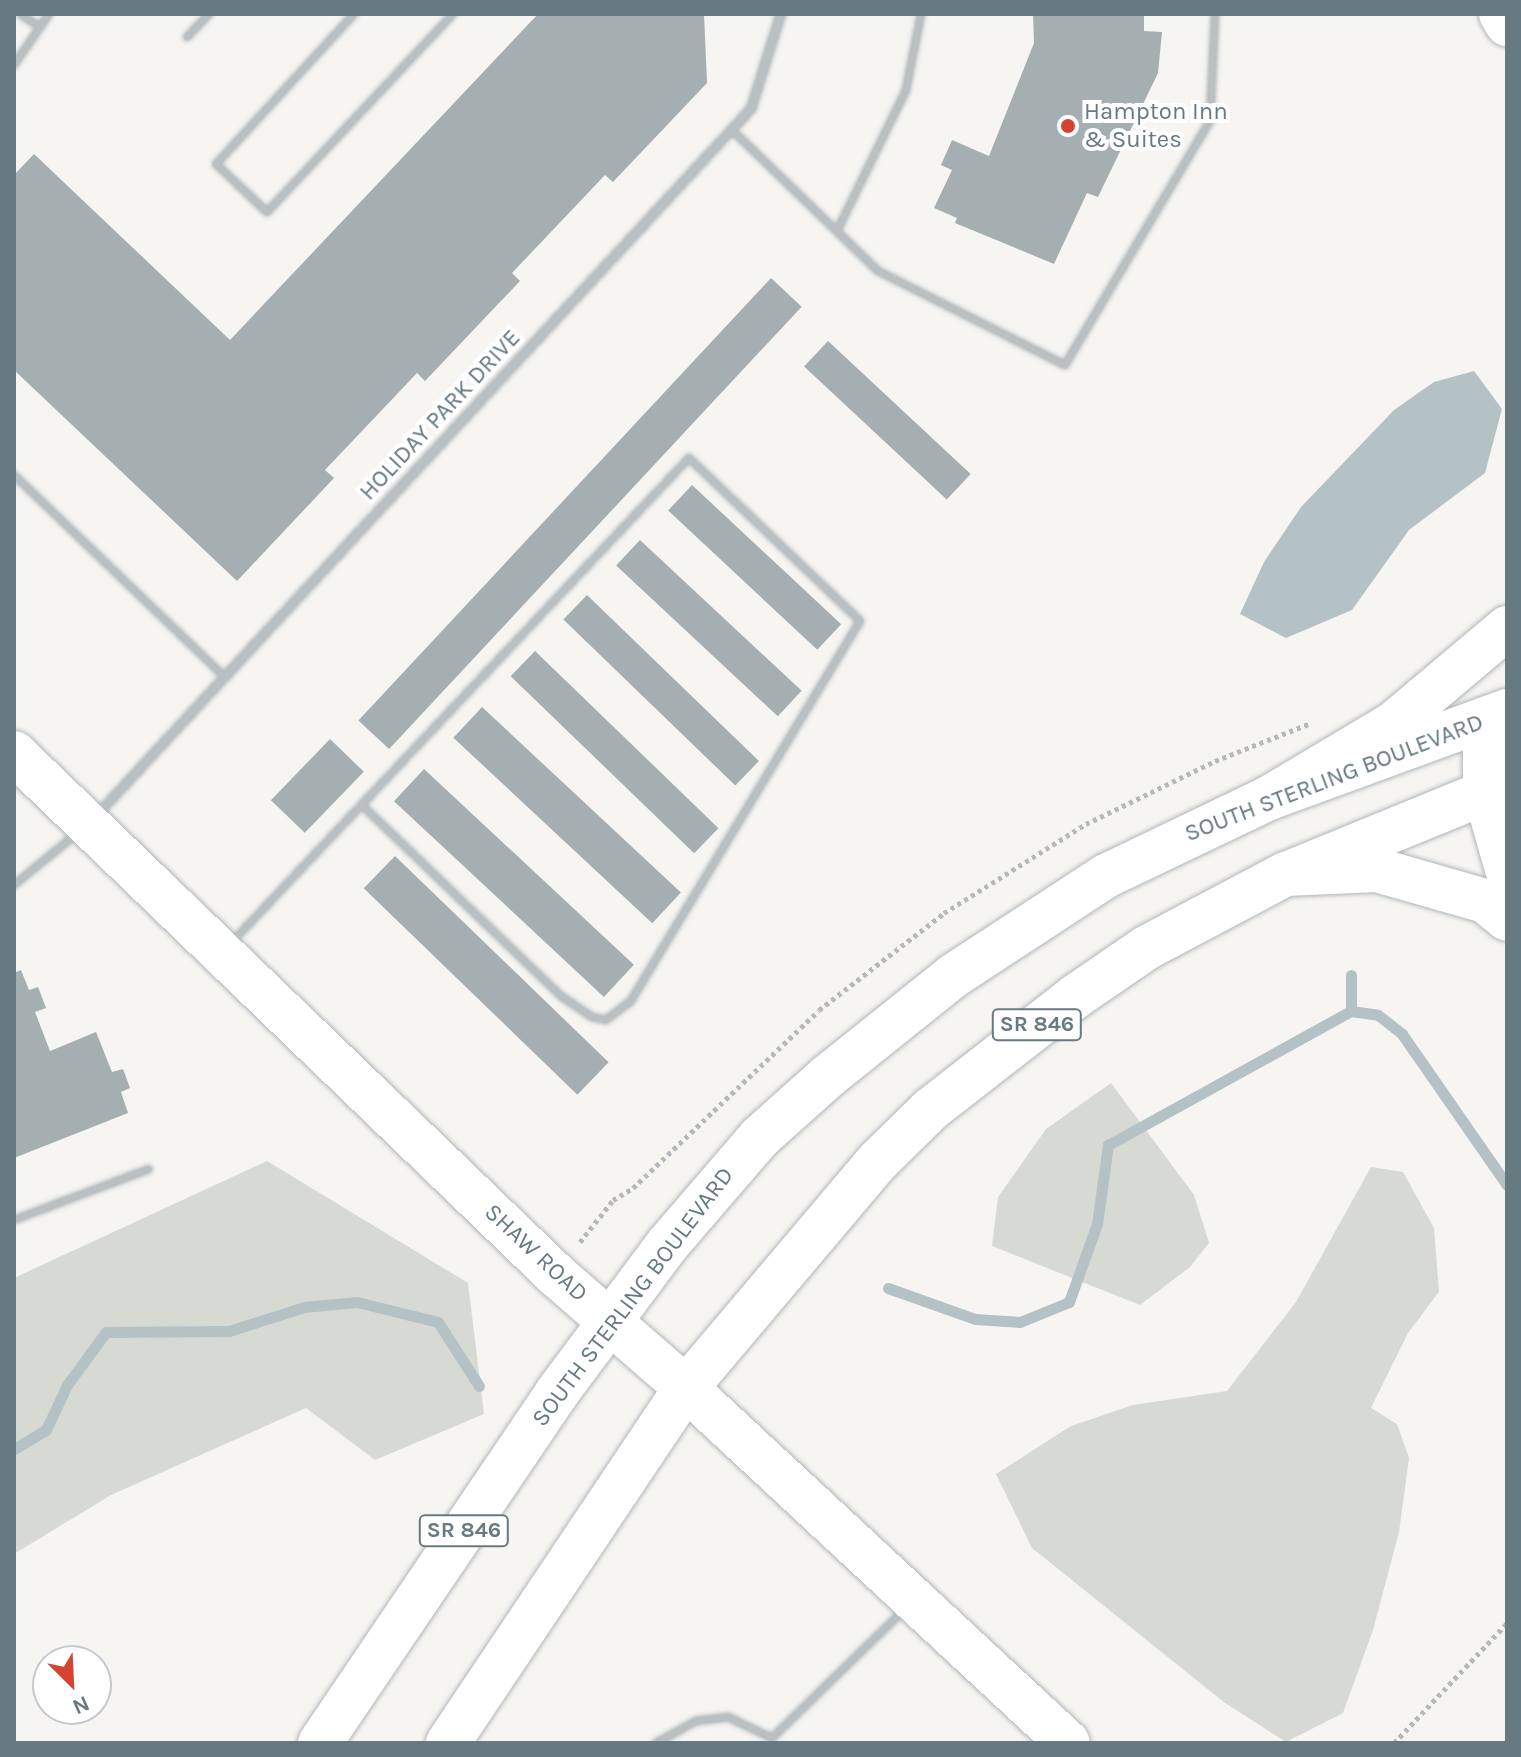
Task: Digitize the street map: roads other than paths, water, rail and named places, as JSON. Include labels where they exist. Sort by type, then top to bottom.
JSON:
[{"type":"main road","points":[[1501,14],[1507,24]]},
{"type":"main road","points":[[1269,798],[1393,724],[1507,628]]},
{"type":"main road","points":[[1496,715],[1496,788],[1507,869]]},
{"type":"main road","name":"SOUTH STERLING BOULEVARD","points":[[320,1743],[610,1320],[707,1193],[760,1137],[953,976],[1106,876],[1269,798],[1496,715]]},
{"type":"main road","name":"SHAW ROAD","points":[[14,753],[91,822],[219,955],[1068,1743]]},
{"type":"main road","name":"SR 846","points":[[448,1743],[686,1388],[858,1183],[931,1109],[1076,996],[1146,948],[1286,874],[1496,788]]},
{"type":"main road","points":[[1286,874],[1377,870],[1485,901],[1507,919]]},
{"type":"street","name":"HOLIDAY PARK DRIVE","points":[[91,822],[751,109],[781,14]]},
{"type":"lane","points":[[20,14],[40,27]]},
{"type":"lane","points":[[14,65],[49,14]]},
{"type":"lane","points":[[187,37],[209,14]]},
{"type":"lane","points":[[354,14],[216,164],[267,212],[453,14]]},
{"type":"lane","points":[[837,231],[906,90],[921,14]]},
{"type":"lane","points":[[732,130],[878,271],[1065,365],[1210,121],[1215,14]]},
{"type":"lane","points":[[219,955],[689,458],[860,621],[631,1001],[606,1020],[592,1017],[561,996],[362,805]]},
{"type":"lane","points":[[14,475],[225,677]]},
{"type":"lane","points":[[14,885],[91,822]]},
{"type":"lane","points":[[14,1220],[149,1169]]},
{"type":"lane","points":[[656,1743],[696,1721],[728,1717],[774,1741],[914,1601]]},
{"type":"waterway","points":[[1351,975],[1351,1011]]},
{"type":"waterway","points":[[888,1288],[975,1319],[1020,1322],[1069,1302],[1097,1224],[1108,1145],[1351,1011],[1378,1015],[1402,1034],[1507,1185]]},
{"type":"waterway","points":[[14,1449],[46,1430],[67,1385],[106,1332],[229,1331],[304,1307],[357,1302],[438,1322],[479,1386]]},
{"type":"place","name":"Hampton Inn & Suites","points":[[1068,126]]}]
